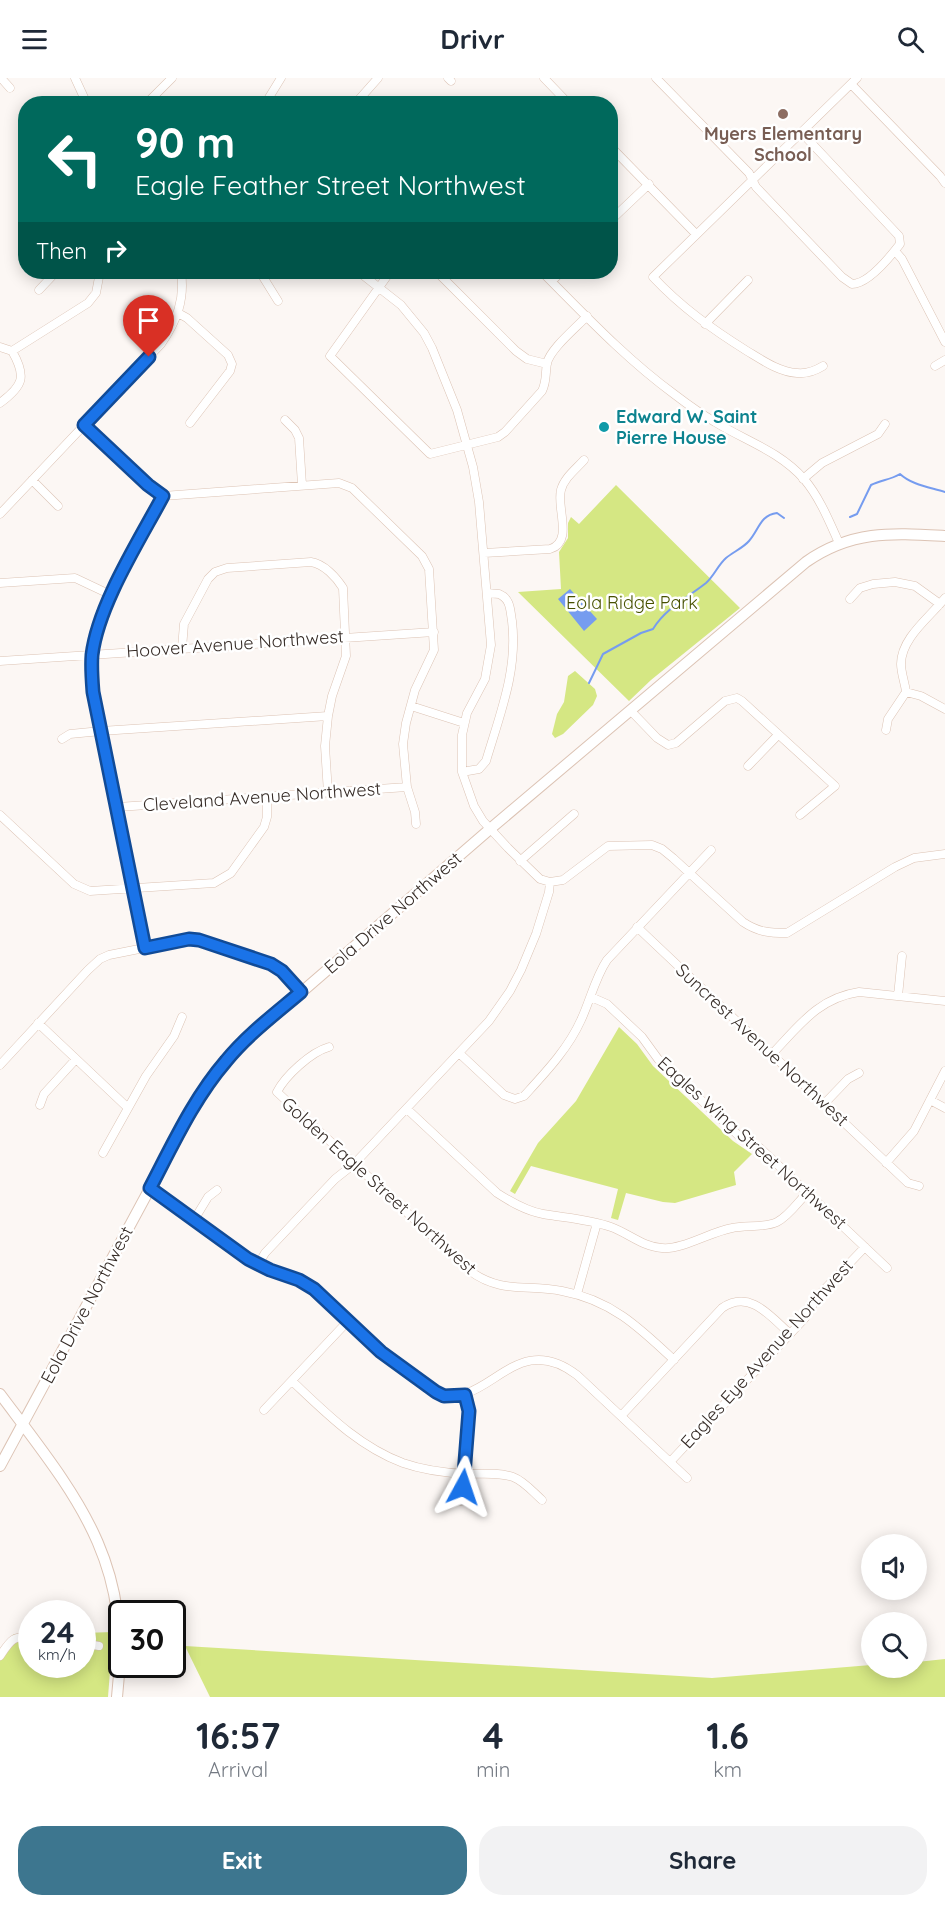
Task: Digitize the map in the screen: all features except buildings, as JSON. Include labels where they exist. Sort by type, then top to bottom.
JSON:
[{"type":"main road","name":"Eola Drive Northwest","points":[[0,1466],[191,1112],[213,1077],[246,1039],[806,562],[839,543],[856,537],[882,533],[945,536]]},
{"type":"main road","points":[[0,1394],[75,1496],[103,1554],[112,1580],[120,1629],[117,1697]]},
{"type":"street","points":[[1,78],[10,88]]},
{"type":"street","points":[[75,78],[83,96]]},
{"type":"street","points":[[154,96],[172,78]]},
{"type":"street","points":[[270,96],[281,78]]},
{"type":"street","points":[[364,96],[378,78]]},
{"type":"street","points":[[544,78],[561,96]]},
{"type":"street","points":[[656,78],[749,173],[756,187],[848,282],[856,284],[865,280],[895,251],[900,244],[899,236],[801,132]]},
{"type":"street","points":[[823,366],[807,373],[788,372],[774,366],[705,324],[679,304],[653,277],[854,81],[945,183]]},
{"type":"street","points":[[618,154],[696,234]]},
{"type":"street","points":[[618,213],[649,184]]},
{"type":"street","points":[[895,251],[902,259],[945,342]]},
{"type":"street","points":[[39,290],[49,279]]},
{"type":"street","points":[[12,351],[88,303],[96,293],[99,279]]},
{"type":"street","points":[[0,514],[161,344],[172,329],[178,313],[182,297],[181,279]]},
{"type":"street","points":[[264,279],[278,301]]},
{"type":"street","points":[[368,279],[410,314],[432,348],[457,410],[478,494],[491,645],[485,679],[464,723],[461,747],[462,772],[469,796],[480,816],[535,876],[550,882],[563,880],[604,848],[616,844],[656,846],[667,852],[743,922],[754,929],[768,933],[787,933],[895,867],[914,858],[945,854]]},
{"type":"street","points":[[385,279],[330,356],[430,454],[498,437],[505,432],[542,391],[546,383],[547,364],[551,354],[587,316]]},
{"type":"street","points":[[444,279],[516,351],[527,359],[547,364]]},
{"type":"street","points":[[705,324],[748,280]]},
{"type":"street","points":[[552,281],[635,363],[673,394],[715,422],[767,448],[783,459],[803,479],[819,500],[839,543]]},
{"type":"street","points":[[178,313],[187,318],[228,356],[232,364],[230,371],[190,423]]},
{"type":"street","points":[[0,348],[12,351],[21,366],[21,377],[15,391],[0,403]]},
{"type":"street","points":[[935,366],[945,360]]},
{"type":"street","points":[[285,420],[296,430],[303,485]]},
{"type":"street","points":[[803,479],[822,462],[878,434],[885,424]]},
{"type":"street","points":[[84,425],[148,485],[163,496],[339,483],[352,488],[427,561],[434,650],[415,690],[403,744],[406,788],[415,812],[416,824]]},
{"type":"street","points":[[484,553],[550,549],[558,546],[563,537],[560,494],[562,487],[584,460]]},
{"type":"street","points":[[32,480],[58,506]]},
{"type":"street","points":[[145,948],[93,692],[92,654],[97,632],[111,595],[163,496]]},
{"type":"street","points":[[182,648],[184,624],[208,579],[215,572],[226,568],[311,562],[322,566],[338,581],[343,588],[346,656],[332,696],[328,716],[325,746],[328,793]]},
{"type":"street","points":[[0,583],[75,578],[111,595]]},
{"type":"street","points":[[850,599],[860,588],[895,582],[915,586],[942,601],[909,640],[902,654],[901,667],[906,692],[888,719],[886,730]]},
{"type":"street","points":[[462,772],[479,769],[486,761],[513,664],[514,642],[509,602],[499,594],[487,593]]},
{"type":"street","name":"Hoover Avenue Northwest","points":[[0,661],[434,632]]},
{"type":"street","points":[[906,692],[921,696],[945,709]]},
{"type":"street","points":[[631,711],[657,738],[668,745],[676,743],[725,701],[737,698],[835,786],[800,815]]},
{"type":"street","points":[[411,706],[464,723]]},
{"type":"street","points":[[62,739],[70,734],[101,731],[328,716]]},
{"type":"street","points":[[748,766],[778,735]]},
{"type":"street","name":"Cleveland Avenue Northwest","points":[[118,807],[406,788]]},
{"type":"street","points":[[0,815],[82,889],[90,891],[214,883],[231,873],[264,827],[267,818],[267,797]]},
{"type":"street","points":[[520,861],[574,814]]},
{"type":"street","points":[[459,1053],[504,1095],[515,1099],[524,1096],[557,1058],[580,1022],[601,968],[607,960],[711,850]]},
{"type":"street","points":[[258,1265],[265,1253],[323,1191],[354,1164],[494,1014],[516,981],[536,934],[550,882]]},
{"type":"street","name":"Suncrest Avenue Northwest","points":[[637,927],[886,1163],[908,1183],[919,1186]]},
{"type":"street","points":[[0,1065],[100,959],[109,955],[189,939],[199,940],[271,964],[282,971],[301,992]]},
{"type":"street","points":[[898,996],[902,956]]},
{"type":"street","points":[[772,1054],[812,1012],[833,998],[859,992],[945,1001]]},
{"type":"street","name":"Eagles Wing Street Northwest","points":[[591,997],[607,1004],[642,1037],[658,1059],[707,1106],[740,1137],[760,1148],[887,1268]]},
{"type":"street","points":[[103,1153],[146,1076],[174,1036],[182,1017]]},
{"type":"street","points":[[38,1023],[128,1108]]},
{"type":"street","name":"Golden Eagle Street Northwest","points":[[329,1047],[317,1051],[281,1084],[277,1092],[477,1277],[505,1287],[543,1288],[577,1294],[600,1302],[632,1322],[674,1360]]},
{"type":"street","points":[[40,1105],[44,1094],[76,1059]]},
{"type":"street","points":[[886,1163],[914,1131],[945,1071]]},
{"type":"street","points":[[825,1104],[848,1079],[860,1073]]},
{"type":"street","points":[[930,1100],[945,1108]]},
{"type":"street","points":[[407,1109],[497,1193],[523,1208],[541,1214],[569,1217],[611,1227],[648,1245],[661,1248],[682,1246],[714,1232],[777,1222],[807,1193]]},
{"type":"street","points":[[150,1188],[258,1265],[299,1280],[314,1289],[381,1352],[436,1392],[444,1396],[465,1395],[513,1366],[527,1361],[549,1360],[568,1368],[577,1375],[687,1478]]},
{"type":"street","points":[[194,1220],[208,1197],[218,1191]]},
{"type":"street","points":[[577,1294],[597,1223]]},
{"type":"street","name":"Eagles Eye Avenue Northwest","points":[[670,1462],[805,1318],[818,1296],[865,1247]]},
{"type":"street","points":[[621,1416],[722,1308],[730,1303],[750,1302],[759,1306],[789,1334]]},
{"type":"street","points":[[264,1410],[348,1321]]},
{"type":"street","points":[[292,1381],[344,1429],[375,1450],[404,1463],[426,1469],[464,1474],[511,1476],[542,1500]]},
{"type":"street","points":[[462,1501],[469,1411],[465,1395]]},
{"type":"street","points":[[0,1656],[18,1637]]},
{"type":"green space","name":"Eola Ridge Park","points":[[616,485],[740,608],[651,680],[629,701],[518,592],[561,589],[559,552],[568,538],[568,523],[571,517],[579,524]]},
{"type":"green space","points":[[575,671],[595,689],[597,696],[593,705],[563,734],[555,738],[552,734],[557,714],[564,702],[568,676]]},
{"type":"green space","points":[[619,1027],[637,1044],[653,1066],[733,1141],[752,1154],[734,1172],[736,1185],[675,1203],[626,1193],[618,1220],[611,1218],[618,1189],[531,1166],[515,1194],[510,1191],[538,1143],[576,1101]]},
{"type":"green space","points":[[108,1632],[108,1697],[0,1697],[0,1658],[14,1634],[18,1634],[18,1678],[96,1678],[96,1633]]},
{"type":"green space","points":[[186,1646],[712,1678],[861,1666],[861,1678],[927,1678],[927,1661],[945,1659],[945,1697],[210,1697]]},
{"type":"water","points":[[570,589],[597,619],[584,631],[558,599]]},
{"type":"waterway","points":[[850,517],[857,514],[871,485],[900,474],[915,483],[945,492]]},
{"type":"waterway","points":[[589,683],[603,654],[653,629],[670,609],[706,583],[726,558],[747,543],[767,517],[777,513],[784,518]]},
{"type":"place","name":"Myers Elementary School","points":[[783,114]]},
{"type":"place","name":"Edward W. Saint Pierre House","points":[[604,427]]},
{"type":"route","points":[[149,357],[84,425],[148,485],[163,496],[102,615],[92,654],[93,692],[145,948],[189,939],[199,940],[271,964],[282,971],[301,992],[246,1039],[218,1070],[196,1103],[150,1188],[248,1259],[299,1280],[314,1289],[381,1352],[436,1392],[444,1396],[465,1395],[469,1411],[463,1487]]}]
